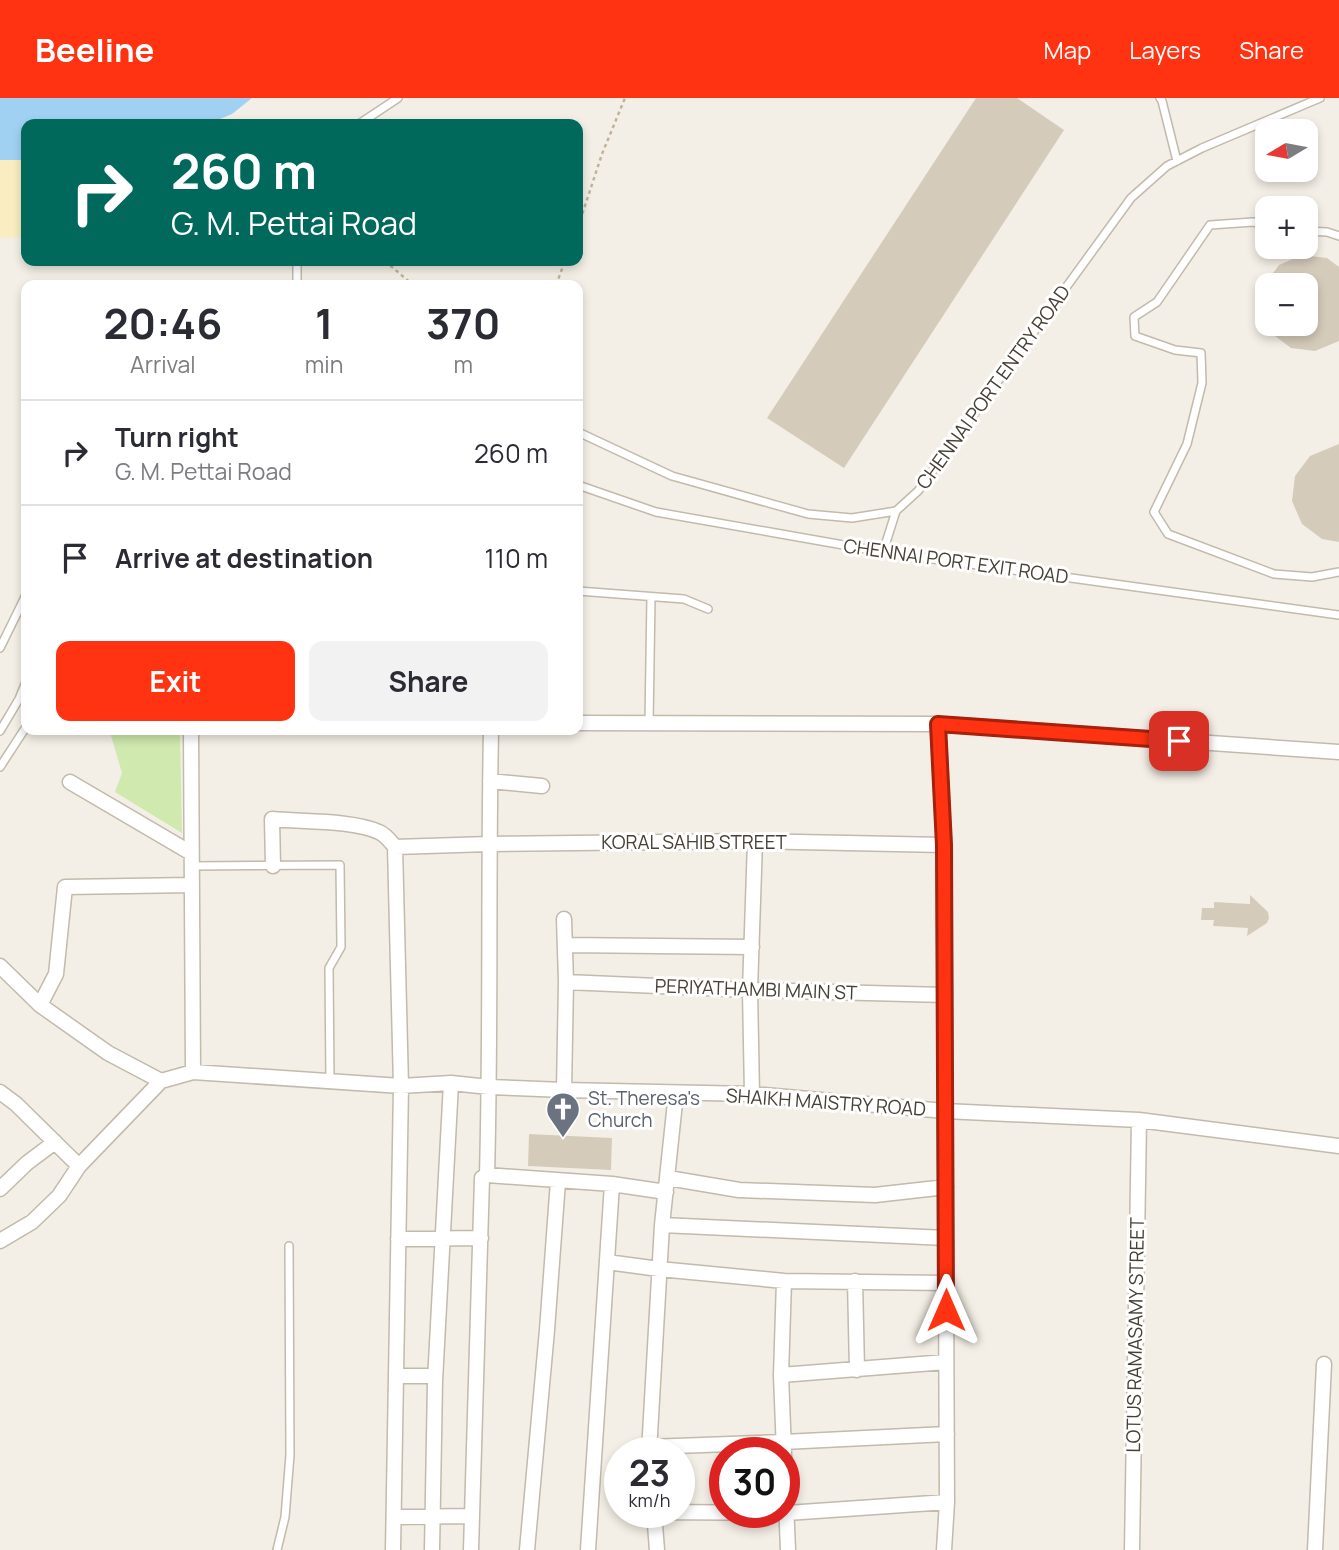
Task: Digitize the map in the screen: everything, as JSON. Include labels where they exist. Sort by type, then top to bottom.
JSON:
[{"type":"street","points":[[583,723],[938,724],[1339,752]]},
{"type":"street","points":[[938,724],[944,845],[947,1434],[944,1550]]},
{"type":"street","points":[[191,735],[192,1072]]},
{"type":"street","points":[[487,1175],[491,735]]},
{"type":"street","points":[[490,781],[542,786]]},
{"type":"street","points":[[70,782],[191,860]]},
{"type":"street","points":[[273,866],[272,820],[360,825],[380,832],[395,847],[401,1086],[393,1550]]},
{"type":"street","points":[[752,1094],[750,990],[755,841]]},
{"type":"street","name":"KORAL SAHIB STREET","points":[[395,847],[755,841],[944,845]]},
{"type":"street","points":[[40,1005],[56,974],[65,887],[191,885]]},
{"type":"street","points":[[564,919],[564,1090]]},
{"type":"street","points":[[565,944],[752,947]]},
{"type":"street","points":[[0,966],[40,1005],[108,1053],[161,1081]]},
{"type":"street","name":"PERIYATHAMBI MAIN ST","points":[[566,982],[945,995]]},
{"type":"street","name":"SHAIKH MAISTRY ROAD","points":[[0,1241],[32,1222],[59,1196],[79,1166],[161,1081],[192,1072],[401,1086],[451,1083],[564,1090],[752,1094],[945,1111],[1139,1120],[1339,1146]]},
{"type":"street","points":[[432,1550],[435,1376],[451,1083]]},
{"type":"street","points":[[649,1437],[662,1225],[676,1093]]},
{"type":"street","points":[[0,1112],[5,1096],[79,1166]]},
{"type":"street","name":"LOTUS RAMASAMY STREET","points":[[1132,1550],[1139,1120]]},
{"type":"street","points":[[0,1189],[27,1163],[55,1142]]},
{"type":"street","points":[[471,1550],[482,1178],[487,1175],[611,1184],[875,1195],[946,1187]]},
{"type":"street","points":[[527,1550],[558,1181]]},
{"type":"street","points":[[588,1550],[611,1184]]},
{"type":"street","points":[[662,1225],[946,1238]]},
{"type":"street","points":[[398,1239],[481,1238]]},
{"type":"street","points":[[607,1262],[784,1281],[946,1283]]},
{"type":"street","points":[[783,1437],[781,1375],[784,1281]]},
{"type":"street","points":[[855,1281],[857,1370]]},
{"type":"street","points":[[781,1375],[946,1362]]},
{"type":"street","points":[[1315,1550],[1324,1364]]},
{"type":"street","points":[[396,1376],[435,1376]]},
{"type":"street","points":[[800,1448],[947,1434]]},
{"type":"street","points":[[800,1512],[947,1502]]},
{"type":"street","points":[[657,1550],[654,1512],[709,1512]]},
{"type":"street","points":[[394,1517],[472,1516]]},
{"type":"street","points":[[787,1528],[788,1550]]},
{"type":"lane","points":[[366,119],[398,98]]},
{"type":"lane","points":[[1160,98],[1163,101],[1177,161]]},
{"type":"lane","name":"CHENNAI PORT ENTRY ROAD","points":[[896,511],[918,491],[1131,198],[1167,166],[1320,98]]},
{"type":"lane","points":[[1255,222],[1210,225],[1157,302],[1134,317],[1135,336],[1175,350],[1201,353],[1202,383],[1187,444],[1154,512],[1168,534],[1274,574],[1312,577],[1339,572]]},
{"type":"lane","points":[[1318,232],[1339,236]]},
{"type":"lane","points":[[583,434],[673,476],[808,514],[852,518],[896,511],[883,552]]},
{"type":"lane","name":"CHENNAI PORT EXIT ROAD","points":[[583,487],[656,512],[883,552],[1339,615]]},
{"type":"lane","points":[[583,591],[684,599],[708,609]]},
{"type":"lane","points":[[649,723],[651,597]]},
{"type":"lane","points":[[0,648],[21,605]]},
{"type":"lane","points":[[0,731],[21,694]]},
{"type":"lane","points":[[0,766],[21,734]]},
{"type":"lane","points":[[191,860],[273,866],[340,865],[341,947],[329,968],[330,1082]]},
{"type":"lane","points":[[277,1550],[285,1517],[290,1455],[289,1246]]},
{"type":"path","points":[[583,212],[602,154],[625,98]]},
{"type":"path","points":[[390,266],[407,280]]},
{"type":"green space","points":[[111,735],[180,735],[182,833],[115,792],[122,773]]},
{"type":"sand","points":[[0,160],[21,160],[21,237],[0,238]]},
{"type":"water","points":[[0,98],[252,98],[232,114],[220,119],[21,119],[21,160],[0,160]]},
{"type":"building","points":[[976,98],[1017,98],[1064,130],[844,468],[767,418]]},
{"type":"building","points":[[1318,257],[1327,258],[1339,267],[1339,341],[1315,351],[1291,348],[1275,336],[1318,336],[1318,273],[1273,273],[1279,265],[1293,259]]},
{"type":"building","points":[[1339,444],[1339,542],[1322,539],[1302,524],[1292,501],[1295,476],[1310,456]]},
{"type":"building","points":[[1250,895],[1268,912],[1269,918],[1267,923],[1247,936],[1248,928],[1213,926],[1214,920],[1201,920],[1202,908],[1214,908],[1214,902],[1250,904]]},
{"type":"building","points":[[529,1134],[612,1138],[611,1170],[528,1166]]},
{"type":"place","name":"St. Theresa's Church","points":[[563,1139]]},
{"type":"route","points":[[946,1310],[944,845],[938,724],[1179,741]]}]
